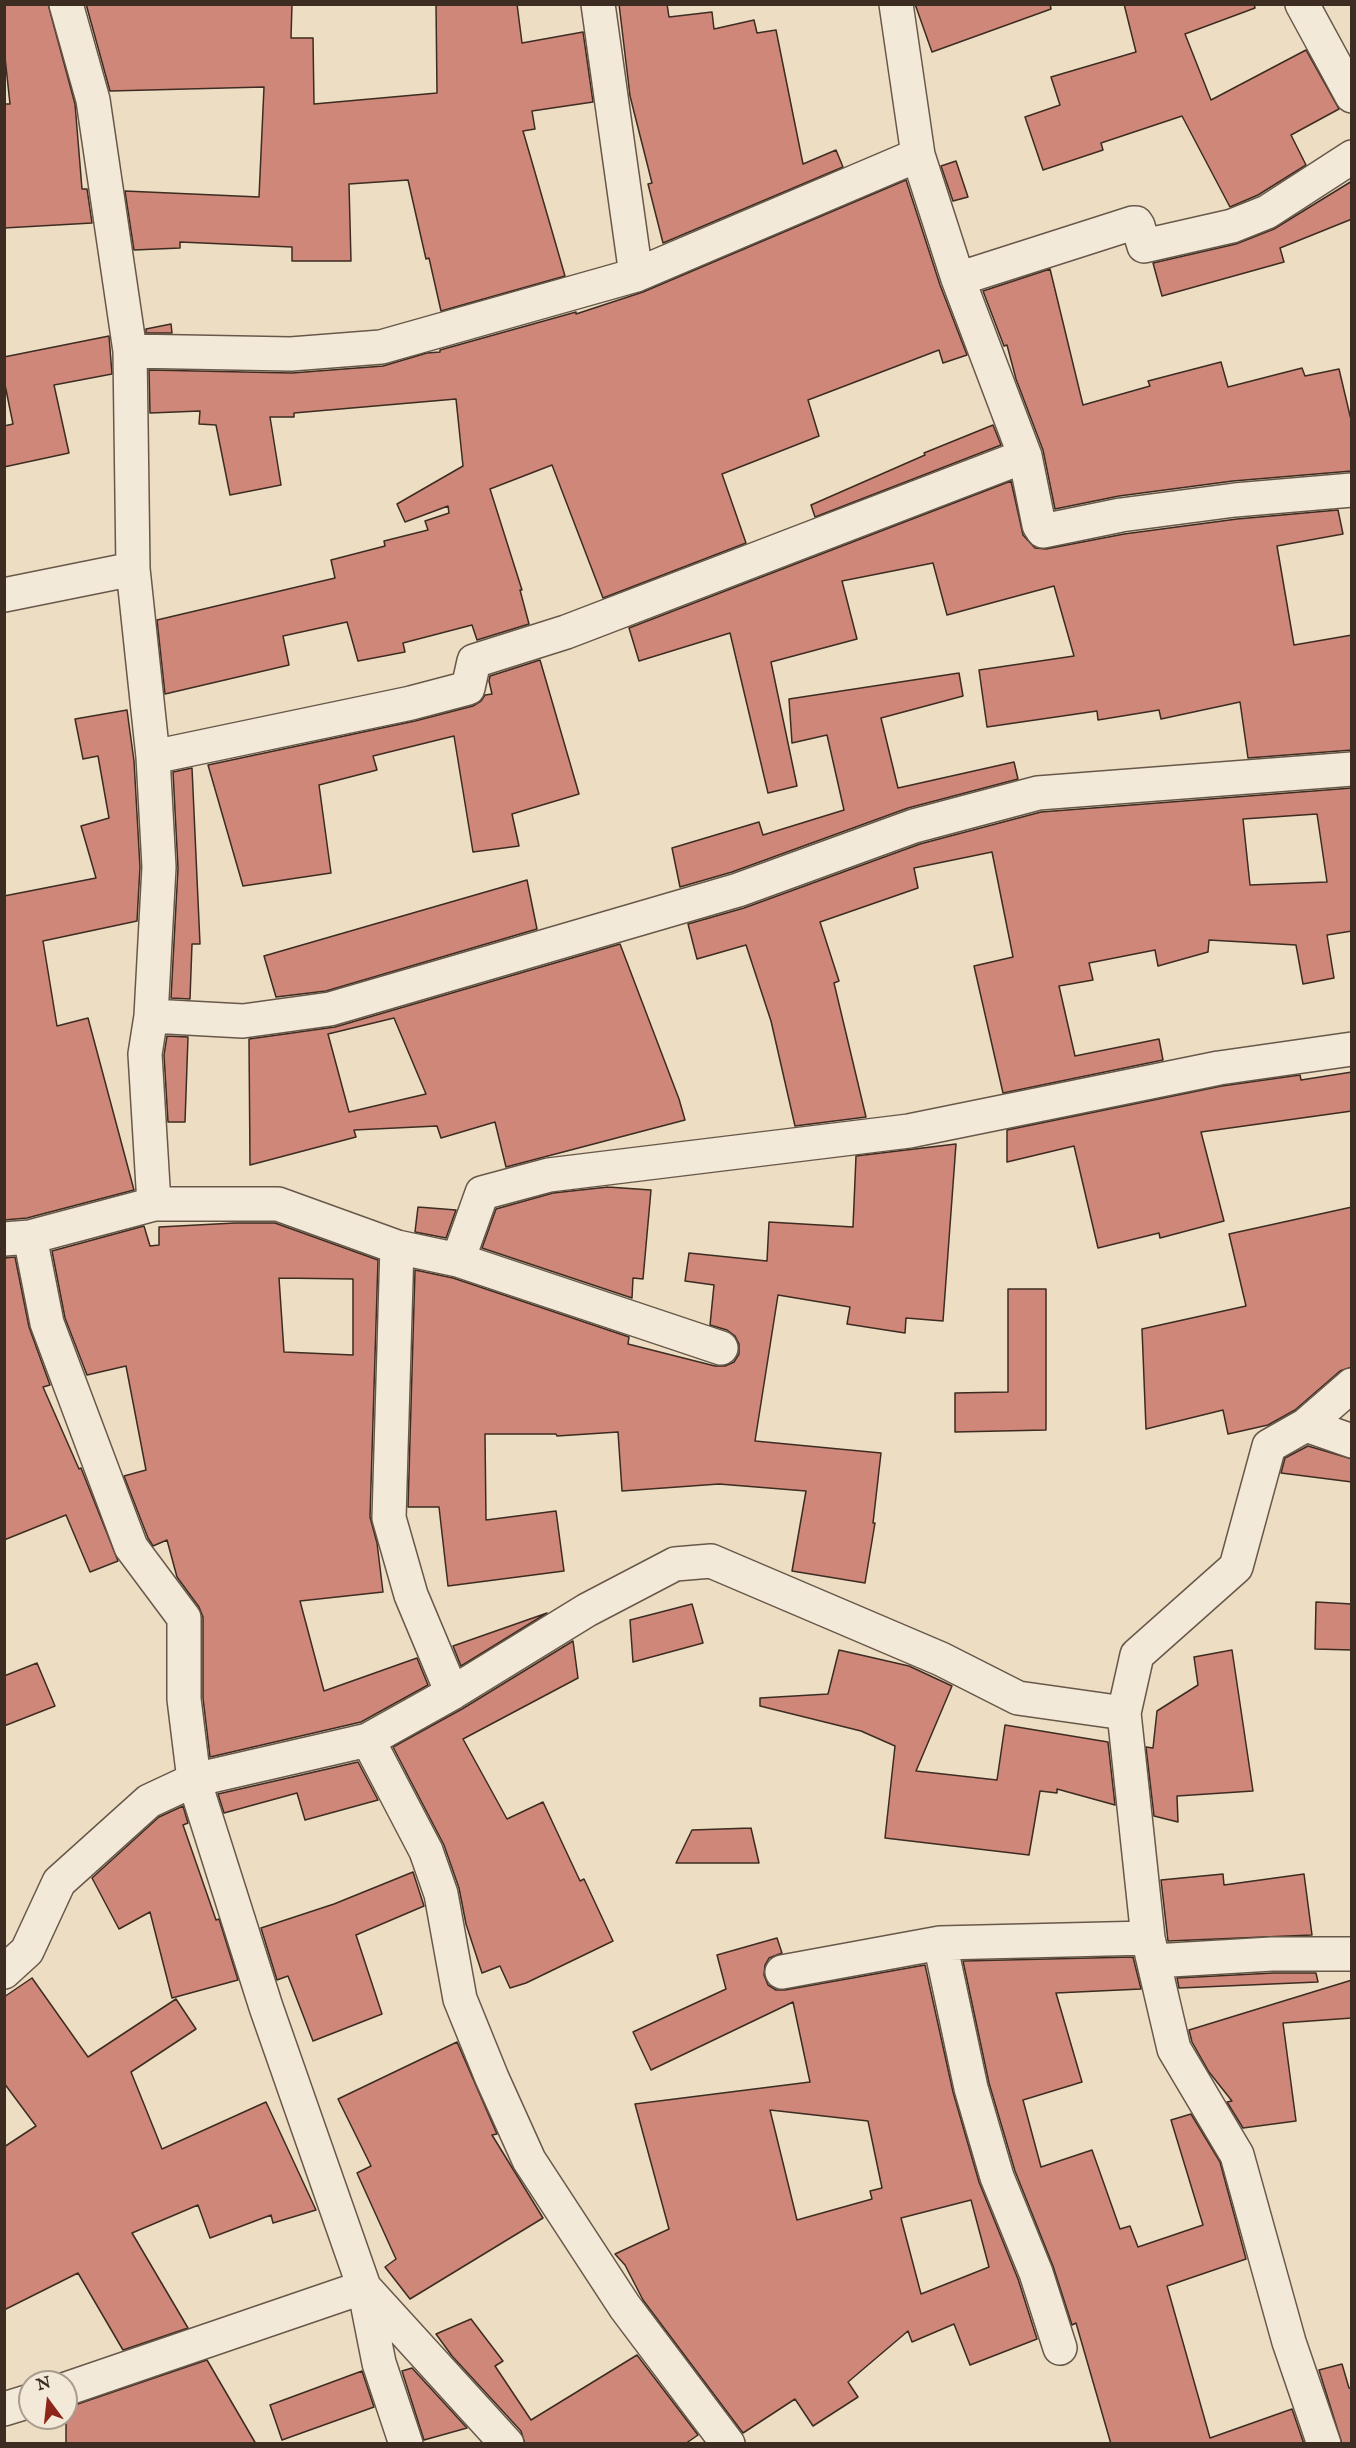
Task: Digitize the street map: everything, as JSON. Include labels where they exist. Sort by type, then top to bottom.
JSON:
[{"type":"street","points":[[66,4],[93,100],[130,351],[133,569],[153,757],[159,867],[151,1016],[145,1054],[154,1204]]},
{"type":"street","points":[[598,4],[636,275]]},
{"type":"street","points":[[1302,4],[1352,96]]},
{"type":"street","points":[[896,5],[918,155],[958,279],[1025,456],[1039,525],[1043,531],[1121,515],[1235,500],[1352,490]]},
{"type":"street","points":[[130,351],[291,354],[381,347],[636,275],[918,155]]},
{"type":"street","points":[[958,279],[1133,223],[1138,226],[1144,246],[1232,226],[1267,212],[1352,157]]},
{"type":"street","points":[[153,757],[411,703],[468,688],[474,661],[566,632],[1025,456]]},
{"type":"street","points":[[4,595],[133,569]]},
{"type":"street","points":[[151,1016],[243,1021],[330,1009],[738,890],[914,826],[1038,794],[1352,770]]},
{"type":"street","points":[[458,1260],[482,1193],[549,1174],[909,1131],[1219,1068],[1352,1049]]},
{"type":"street","points":[[406,2444],[379,2362],[364,2287],[266,2007],[194,1780],[184,1699],[184,1618],[131,1547],[46,1323],[17,1238],[154,1204],[278,1204],[397,1247],[458,1260],[721,1348]]},
{"type":"street","points":[[397,1247],[389,1518],[411,1595],[452,1693]]},
{"type":"street","points":[[1324,2444],[1289,2342],[1237,2155],[1174,2049],[1151,1949],[1124,1713],[1137,1655],[1236,1567],[1269,1446],[1306,1425],[1352,1385]]},
{"type":"street","points":[[1306,1425],[1352,1441]]},
{"type":"street","points":[[4,1972],[27,1952],[59,1882],[149,1802],[194,1780],[368,1740],[452,1693],[587,1610],[675,1564],[711,1561],[941,1659],[1018,1698],[1124,1713]]},
{"type":"street","points":[[368,1740],[426,1851],[441,1894],[460,1999],[529,2160],[626,2307],[728,2444]]},
{"type":"street","points":[[940,1943],[966,2066],[997,2177],[1036,2273],[1060,2348]]},
{"type":"street","points":[[782,1972],[940,1943],[1272,1954],[1352,1954]]},
{"type":"street","points":[[78,2385],[364,2287]]},
{"type":"street","points":[[364,2287],[507,2444]]},
{"type":"building","points":[[4,4],[48,4],[75,104],[82,189],[87,189],[92,223],[4,228],[4,104],[10,104],[4,48]]},
{"type":"building","points":[[86,4],[292,4],[291,38],[313,38],[314,104],[437,93],[436,4],[517,4],[522,43],[583,32],[593,102],[532,111],[535,129],[523,131],[565,276],[441,311],[429,258],[426,259],[408,180],[349,184],[351,261],[292,261],[292,247],[180,242],[180,248],[134,250],[125,191],[259,197],[264,87],[110,91]]},
{"type":"building","points":[[619,4],[667,4],[669,17],[712,12],[714,29],[754,20],[757,33],[776,30],[803,164],[836,150],[843,167],[663,243],[648,184],[652,183],[630,96]]},
{"type":"building","points":[[915,4],[1050,4],[1051,9],[932,52]]},
{"type":"building","points":[[1124,4],[1254,4],[1255,8],[1185,34],[1211,100],[1306,50],[1339,109],[1291,135],[1306,165],[1258,195],[1230,207],[1182,116],[1101,143],[1103,150],[1043,170],[1025,117],[1060,105],[1051,77],[1136,52]]},
{"type":"building","points":[[956,161],[968,197],[953,201],[941,166]]},
{"type":"building","points":[[906,180],[940,285],[967,355],[943,363],[939,350],[808,400],[819,436],[722,474],[746,543],[603,598],[552,465],[490,489],[522,590],[520,590],[529,624],[477,640],[472,625],[403,643],[405,652],[358,661],[347,622],[283,636],[289,665],[165,694],[157,620],[335,578],[331,560],[385,546],[384,541],[428,530],[425,521],[449,513],[448,506],[405,522],[397,504],[463,466],[456,399],[294,413],[294,417],[270,417],[281,485],[230,495],[216,425],[199,424],[200,411],[150,413],[149,370],[292,373],[383,366],[427,353],[440,352],[440,350],[576,312],[576,314],[643,292]]},
{"type":"building","points":[[1352,181],[1352,219],[1280,248],[1284,262],[1162,296],[1153,263],[1236,244],[1274,229]]},
{"type":"building","points":[[1050,269],[1083,405],[1150,386],[1148,381],[1221,362],[1228,387],[1302,368],[1305,376],[1339,369],[1352,424],[1352,471],[1233,481],[1119,496],[1055,509],[1043,450],[1016,379],[1007,345],[1004,346],[983,291]]},
{"type":"building","points":[[171,324],[172,333],[146,333],[146,329]]},
{"type":"building","points":[[109,336],[112,374],[54,385],[69,453],[4,467],[4,426],[13,424],[4,380],[4,357]]},
{"type":"building","points":[[993,425],[1001,445],[815,517],[811,505],[925,455],[924,453]]},
{"type":"building","points":[[1011,481],[1023,535],[1035,548],[1046,549],[1124,534],[1237,519],[1338,510],[1343,534],[1277,546],[1294,645],[1352,635],[1352,750],[1248,758],[1240,702],[1161,719],[1159,710],[1098,720],[1097,711],[987,727],[979,670],[1074,656],[1054,586],[947,615],[933,563],[842,581],[857,639],[771,662],[797,786],[768,793],[730,633],[639,661],[629,628]]},
{"type":"building","points":[[540,660],[579,794],[512,814],[519,846],[473,852],[454,736],[373,756],[377,770],[319,785],[331,873],[243,886],[208,765],[415,721],[473,706],[485,695],[492,694],[490,676]]},
{"type":"building","points":[[959,673],[963,696],[881,718],[898,788],[1014,762],[1018,779],[908,808],[732,872],[680,887],[672,848],[759,822],[763,835],[844,810],[827,735],[792,743],[789,699]]},
{"type":"building","points":[[127,710],[134,761],[140,867],[137,921],[43,941],[57,1026],[88,1018],[134,1190],[27,1218],[4,1220],[4,896],[96,878],[81,826],[109,818],[98,756],[83,759],[75,719]]},
{"type":"building","points":[[192,768],[200,944],[192,944],[190,999],[171,998],[178,868],[173,772]]},
{"type":"building","points":[[1352,788],[1352,931],[1327,935],[1334,978],[1303,984],[1296,945],[1209,940],[1208,952],[1158,966],[1155,950],[1089,963],[1093,980],[1059,986],[1075,1056],[1159,1039],[1163,1060],[1003,1093],[974,966],[1013,957],[992,852],[914,868],[918,888],[820,922],[839,981],[834,983],[866,1117],[795,1126],[771,1021],[746,945],[697,959],[688,924],[744,908],[920,844],[1041,812]],"holes":[[[1317,814],[1327,882],[1250,885],[1243,819]]]},
{"type":"building","points":[[527,880],[537,929],[326,991],[276,997],[264,956]]},
{"type":"building","points":[[620,944],[685,1120],[506,1167],[495,1122],[441,1138],[437,1126],[354,1130],[356,1137],[250,1165],[249,1039],[335,1027]],"holes":[[[394,1018],[426,1094],[349,1112],[328,1034]]]},
{"type":"building","points":[[167,1036],[188,1037],[185,1122],[168,1122],[164,1055]]},
{"type":"building","points":[[1352,1072],[1352,1111],[1201,1132],[1224,1221],[1160,1238],[1159,1233],[1098,1248],[1074,1146],[1007,1162],[1007,1130],[1222,1086],[1300,1075],[1301,1080]]},
{"type":"building","points":[[956,1144],[943,1321],[906,1318],[905,1333],[847,1324],[850,1307],[778,1295],[755,1441],[881,1453],[873,1523],[875,1523],[865,1583],[792,1571],[806,1491],[719,1484],[622,1491],[618,1432],[557,1436],[556,1434],[485,1434],[486,1520],[556,1511],[564,1571],[448,1586],[439,1507],[408,1507],[415,1270],[453,1278],[629,1337],[628,1344],[715,1366],[725,1366],[734,1362],[739,1354],[739,1344],[735,1336],[727,1330],[710,1325],[714,1285],[685,1281],[689,1253],[767,1261],[769,1222],[853,1227],[856,1156]]},
{"type":"building","points":[[608,1187],[651,1190],[643,1279],[633,1278],[632,1298],[482,1248],[496,1209],[553,1193]]},
{"type":"building","points":[[418,1207],[456,1210],[446,1238],[415,1232]]},
{"type":"building","points":[[1352,1207],[1352,1367],[1340,1371],[1295,1410],[1268,1425],[1228,1434],[1223,1410],[1146,1429],[1142,1329],[1246,1306],[1229,1234]]},
{"type":"building","points":[[275,1223],[378,1260],[370,1517],[377,1543],[383,1592],[300,1601],[324,1691],[417,1658],[428,1685],[361,1722],[210,1757],[203,1698],[203,1617],[199,1607],[177,1577],[167,1540],[153,1546],[148,1538],[124,1476],[146,1470],[126,1366],[87,1375],[65,1318],[52,1251],[144,1226],[150,1246],[159,1245],[159,1227]],"holes":[[[279,1278],[353,1279],[353,1355],[284,1352]]]},
{"type":"building","points":[[15,1257],[29,1327],[50,1385],[43,1387],[79,1469],[81,1468],[118,1561],[90,1572],[66,1515],[4,1540],[4,1258]]},
{"type":"building","points":[[1008,1289],[1046,1289],[1046,1430],[955,1432],[955,1393],[1008,1392]]},
{"type":"building","points":[[1308,1446],[1352,1459],[1352,1482],[1281,1473],[1285,1458]]},
{"type":"building","points":[[1316,1602],[1352,1604],[1352,1650],[1315,1649]]},
{"type":"building","points":[[692,1604],[703,1643],[633,1662],[630,1620]]},
{"type":"building","points":[[547,1613],[461,1666],[453,1646]]},
{"type":"building","points":[[573,1641],[578,1678],[463,1739],[507,1819],[543,1802],[580,1881],[584,1879],[613,1941],[526,1983],[510,1988],[500,1966],[482,1973],[466,1924],[459,1888],[444,1845],[393,1747],[462,1709]]},
{"type":"building","points":[[839,1650],[909,1666],[952,1686],[916,1771],[997,1780],[1005,1725],[1108,1742],[1115,1805],[1057,1789],[1057,1793],[1040,1791],[1029,1855],[885,1838],[895,1746],[861,1731],[760,1706],[760,1698],[828,1694]]},
{"type":"building","points":[[1232,1650],[1253,1791],[1177,1796],[1178,1822],[1154,1816],[1146,1747],[1153,1748],[1157,1711],[1198,1685],[1194,1657]]},
{"type":"building","points":[[37,1663],[55,1706],[4,1726],[4,1676]]},
{"type":"building","points":[[358,1762],[378,1800],[305,1820],[297,1793],[224,1813],[218,1794]]},
{"type":"building","points":[[183,1806],[188,1823],[183,1825],[216,1920],[219,1919],[238,1980],[172,1998],[150,1912],[119,1929],[92,1878],[159,1817]]},
{"type":"building","points":[[751,1828],[759,1863],[676,1863],[692,1830]]},
{"type":"building","points":[[413,1872],[424,1906],[356,1935],[382,2014],[313,2041],[288,1976],[277,1980],[261,1928],[334,1904]]},
{"type":"building","points":[[1223,1874],[1224,1885],[1304,1874],[1312,1935],[1168,1941],[1161,1880]]},
{"type":"building","points":[[777,1938],[782,1953],[769,1958],[765,1965],[764,1975],[768,1985],[776,1990],[925,1965],[953,2092],[979,2182],[1018,2279],[1037,2339],[970,2365],[954,2324],[912,2342],[908,2331],[848,2382],[858,2397],[813,2426],[795,2399],[743,2433],[643,2300],[625,2265],[615,2254],[669,2229],[635,2104],[810,2082],[793,2002],[651,2070],[633,2032],[726,1989],[717,1955]],"holes":[[[770,2110],[868,2121],[882,2188],[870,2191],[872,2199],[797,2220]],[[971,2200],[989,2267],[921,2294],[901,2218]]]},
{"type":"building","points":[[1133,1957],[1141,1989],[1056,1993],[1082,2082],[1023,2100],[1041,2167],[1092,2150],[1120,2229],[1130,2226],[1138,2247],[1203,2225],[1171,2120],[1191,2114],[1220,2162],[1246,2259],[1167,2286],[1210,2438],[1292,2409],[1304,2444],[1111,2444],[1076,2323],[1072,2325],[1053,2266],[1015,2171],[989,2083],[963,1961]]},
{"type":"building","points":[[1316,1973],[1318,1982],[1179,1988],[1177,1978]]},
{"type":"building","points":[[32,1978],[88,2057],[176,1999],[196,2029],[131,2072],[162,2149],[266,2102],[316,2210],[273,2223],[271,2215],[210,2238],[198,2205],[132,2233],[188,2328],[123,2350],[78,2273],[4,2310],[4,2147],[36,2126],[4,2083],[4,1997]]},
{"type":"building","points":[[1352,1980],[1352,2018],[1283,2023],[1296,2121],[1243,2128],[1227,2102],[1232,2101],[1209,2072],[1192,2042],[1189,2030]]},
{"type":"building","points":[[457,2042],[497,2134],[492,2135],[543,2218],[410,2299],[385,2267],[396,2259],[357,2173],[371,2166],[338,2099]]},
{"type":"building","points":[[471,2319],[503,2361],[495,2366],[531,2420],[637,2355],[698,2435],[685,2444],[525,2444],[521,2431],[452,2356],[436,2334]]},
{"type":"building","points":[[207,2360],[256,2444],[66,2444],[66,2430],[78,2430],[78,2404]]},
{"type":"building","points":[[1342,2364],[1349,2388],[1352,2388],[1352,2444],[1342,2444],[1319,2370]]},
{"type":"building","points":[[412,2368],[467,2428],[424,2440],[402,2371]]},
{"type":"building","points":[[362,2371],[374,2407],[282,2440],[270,2405]]}]
